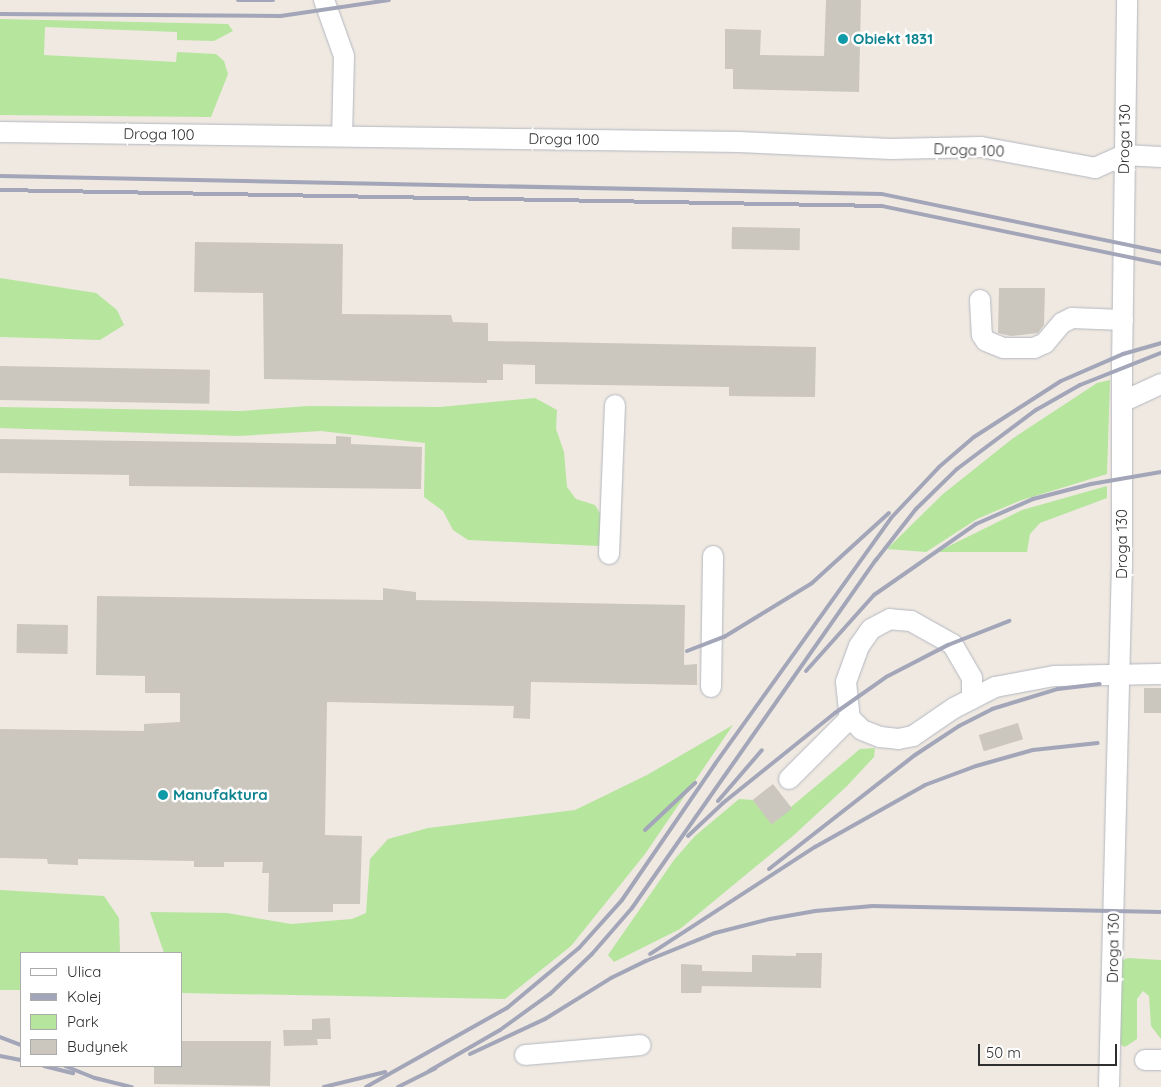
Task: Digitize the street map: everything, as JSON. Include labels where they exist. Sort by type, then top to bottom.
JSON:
[{"type":"lane","points":[[324,0],[344,56],[342,136]]},
{"type":"lane","name":"Droga 130","points":[[1109,1087],[1120,673],[1127,0]]},
{"type":"lane","name":"Droga 100","points":[[0,132],[739,142],[891,149],[980,147],[1095,168],[1124,155]]},
{"type":"lane","points":[[1124,155],[1161,157]]},
{"type":"lane","points":[[980,300],[982,335],[986,341],[1003,348],[1034,348],[1046,343],[1062,322],[1072,318],[1123,320]]},
{"type":"lane","points":[[1122,402],[1161,384]]},
{"type":"lane","points":[[609,554],[615,405]]},
{"type":"lane","points":[[711,687],[713,556]]},
{"type":"lane","points":[[972,699],[972,678],[952,644],[912,621],[890,619],[871,629],[850,666],[846,701],[850,718],[862,730],[880,737],[898,739],[912,736],[995,687],[1054,676],[1120,673],[1161,674]]},
{"type":"lane","points":[[789,779],[850,718]]},
{"type":"lane","points":[[525,1055],[641,1045]]},
{"type":"green space","points":[[0,19],[228,24],[233,31],[214,41],[177,40],[177,32],[45,27],[44,55],[176,62],[177,52],[216,54],[224,61],[228,74],[211,117],[0,115]]},
{"type":"green space","points":[[0,278],[96,293],[117,310],[124,325],[100,340],[0,337]]},
{"type":"green space","points":[[1110,380],[1107,474],[1019,501],[977,519],[926,552],[887,549],[943,494],[1012,439],[1097,383]]},
{"type":"green space","points":[[535,398],[557,410],[556,429],[564,452],[567,487],[576,499],[595,505],[601,515],[599,546],[468,540],[453,530],[443,511],[424,497],[425,443],[321,431],[239,436],[0,428],[0,407],[241,411],[308,406],[440,407]]},
{"type":"green space","points":[[1107,486],[1107,498],[1040,523],[1030,534],[1027,552],[937,552],[1022,510]]},
{"type":"green space","points":[[733,725],[645,854],[571,946],[505,999],[182,993],[182,952],[164,952],[150,912],[227,913],[291,924],[352,919],[366,913],[370,859],[388,839],[428,828],[575,810],[647,775]]},
{"type":"green space","points":[[875,748],[874,757],[847,786],[794,835],[680,929],[614,962],[608,955],[674,860],[695,836],[739,799],[753,800],[772,823],[860,749]]},
{"type":"green space","points":[[0,890],[104,896],[119,918],[120,952],[20,952],[20,990],[0,990]]},
{"type":"green space","points":[[1128,958],[1161,960],[1161,1039],[1151,1026],[1149,996],[1143,991],[1137,999],[1137,1039],[1125,1047],[1118,1043],[1118,962]]},
{"type":"building","name":"Obiekt 1831","points":[[826,0],[861,0],[859,92],[733,89],[733,69],[725,69],[725,29],[761,30],[760,55],[824,56]]},
{"type":"building","points":[[732,227],[800,228],[800,250],[732,249]]},
{"type":"building","points":[[195,242],[343,244],[342,314],[451,315],[453,322],[488,323],[488,341],[816,347],[815,397],[729,396],[729,387],[535,384],[535,365],[503,364],[503,380],[487,380],[487,383],[264,379],[263,293],[194,292]]},
{"type":"building","points":[[999,288],[1045,288],[1044,325],[1038,333],[1011,336],[998,333]]},
{"type":"building","points":[[0,366],[210,370],[209,404],[0,400]]},
{"type":"building","points":[[336,436],[351,437],[351,444],[422,447],[421,489],[129,486],[129,475],[0,473],[0,439],[336,444]]},
{"type":"building","points":[[383,588],[416,592],[416,600],[685,605],[684,665],[697,664],[697,685],[531,682],[530,719],[513,718],[514,706],[327,702],[325,835],[362,836],[360,904],[333,904],[333,912],[268,912],[269,873],[262,873],[263,862],[224,862],[224,867],[194,867],[194,861],[78,859],[78,865],[48,864],[47,859],[0,858],[0,729],[144,731],[144,724],[180,722],[180,693],[145,693],[145,676],[96,675],[97,596],[383,600]]},
{"type":"building","points":[[17,624],[68,625],[67,654],[16,653]]},
{"type":"building","points":[[1144,688],[1161,688],[1161,713],[1144,713]]},
{"type":"building","points":[[1018,723],[1023,739],[984,751],[979,735]]},
{"type":"building","points":[[773,784],[792,808],[772,824],[753,800]]},
{"type":"building","points":[[796,953],[822,953],[821,988],[702,986],[701,993],[681,993],[681,964],[702,965],[702,971],[752,972],[752,955],[796,956]]},
{"type":"building","points":[[330,1018],[331,1039],[317,1039],[318,1045],[284,1046],[283,1030],[312,1030],[312,1019]]},
{"type":"building","points":[[182,1041],[271,1041],[270,1086],[154,1084],[154,1067],[182,1067]]},
{"type":"railway","points":[[238,0],[273,0]]},
{"type":"railway","points":[[0,14],[281,16],[389,0]]},
{"type":"railway","points":[[0,176],[882,194],[1161,252]]},
{"type":"railway","points":[[0,190],[882,206],[1161,264]]},
{"type":"railway","points":[[366,1087],[507,1008],[579,948],[622,900],[715,764],[891,518],[939,467],[974,437],[1061,381],[1123,354],[1161,343]]},
{"type":"railway","points":[[429,1071],[500,1030],[550,994],[592,954],[632,908],[876,560],[916,509],[957,469],[1036,410],[1080,385],[1161,353]]},
{"type":"railway","points":[[806,671],[874,595],[976,524],[1033,499],[1091,484],[1161,472]]},
{"type":"railway","points":[[687,651],[724,637],[812,583],[889,513]]},
{"type":"railway","points":[[688,836],[723,803],[835,713],[886,677],[948,645],[1009,621]]},
{"type":"railway","points":[[769,869],[915,755],[959,726],[992,709],[1058,689],[1100,684]]},
{"type":"railway","points":[[650,954],[815,847],[925,785],[976,766],[1033,750],[1098,743]]},
{"type":"railway","points":[[718,801],[762,750]]},
{"type":"railway","points":[[645,830],[695,783]]},
{"type":"railway","points":[[470,1054],[545,1019],[611,978],[646,961],[715,933],[770,919],[815,911],[873,906],[1161,912]]},
{"type":"railway","points":[[0,1037],[20,1045]]},
{"type":"railway","points":[[0,1056],[20,1060]]},
{"type":"railway","points":[[48,1067],[73,1073]]},
{"type":"railway","points":[[68,1067],[95,1078],[132,1087]]},
{"type":"railway","points":[[398,1087],[436,1068]]},
{"type":"railway","points":[[324,1087],[385,1072]]},
{"type":"place","name":"Obiekt 1831","points":[[843,39]]},
{"type":"place","name":"Manufaktura","points":[[163,795]]}]
